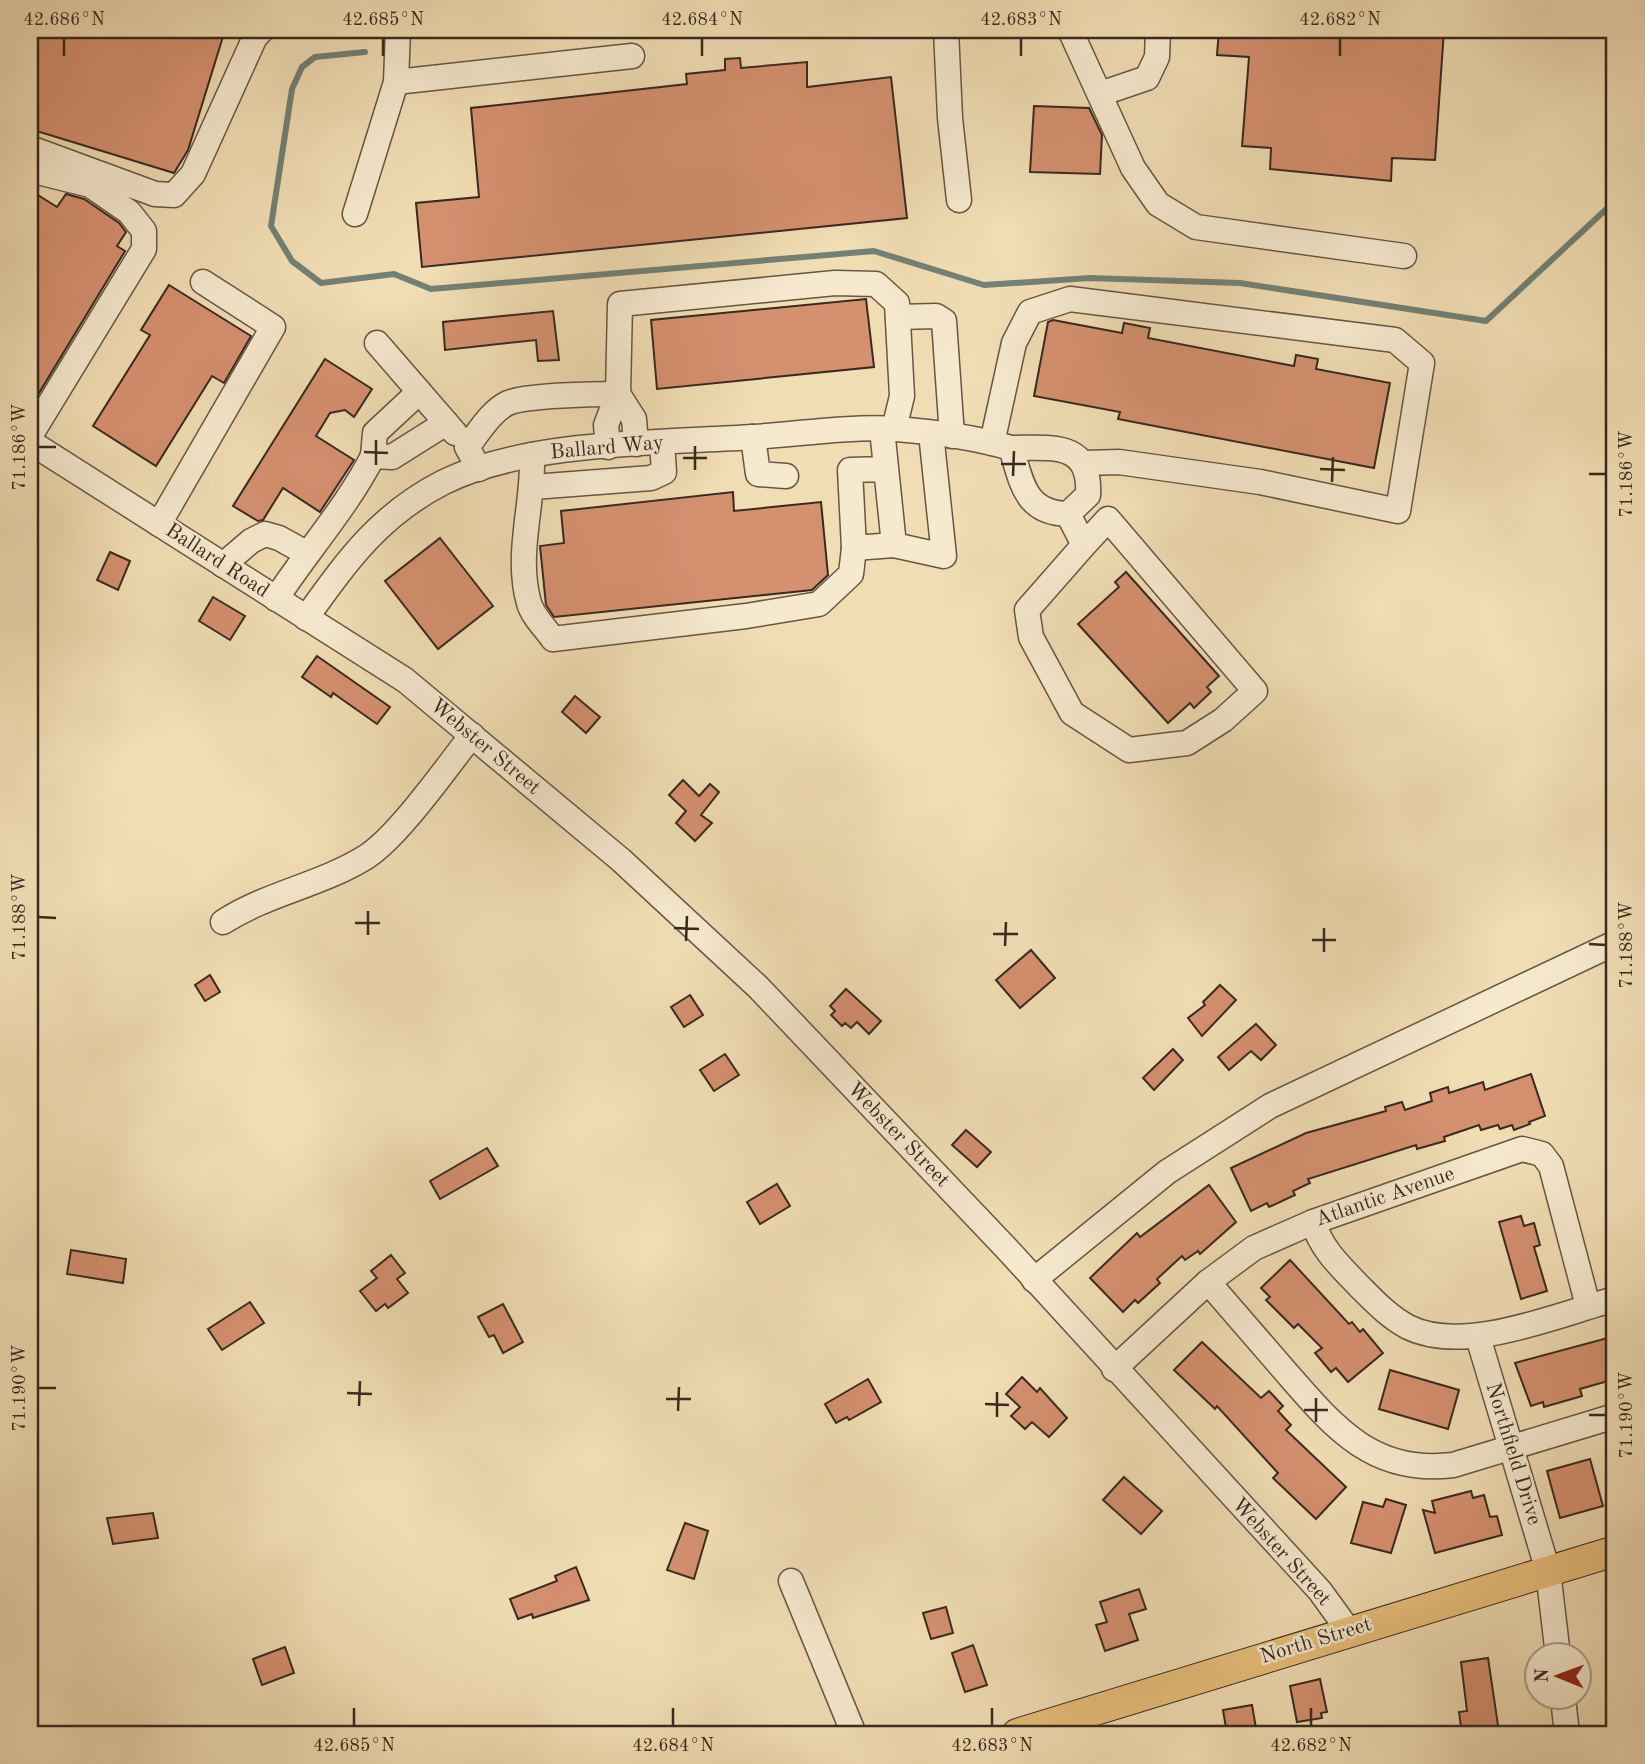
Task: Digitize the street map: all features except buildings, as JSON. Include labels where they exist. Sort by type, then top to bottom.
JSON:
[{"type":"main road","name":"North Street","points":[[1017,1734],[1615,1551]]},
{"type":"street","points":[[30,148],[155,194],[174,195],[193,174],[250,48],[262,30]]},
{"type":"street","points":[[355,214],[396,82],[398,30]]},
{"type":"street","points":[[946,30],[950,118],[959,200]]},
{"type":"street","points":[[1070,30],[1133,168],[1157,204],[1196,227],[1404,256]]},
{"type":"street","points":[[1100,94],[1147,78],[1157,57],[1158,30]]},
{"type":"street","points":[[396,82],[632,56]]},
{"type":"street","points":[[30,170],[90,185],[130,212],[144,231],[144,248],[30,436]]},
{"type":"street","points":[[159,524],[273,327],[203,282]]},
{"type":"street","points":[[608,447],[606,425],[618,394],[620,304],[835,283],[876,284],[897,303],[898,317],[902,396],[888,429],[886,469],[894,545]]},
{"type":"street","points":[[1070,299],[1395,340],[1422,363],[1398,511],[1260,482],[1119,462],[1084,463],[1089,478],[1088,495],[1068,514],[1049,514],[1037,508],[1028,495],[1002,445],[1014,342],[1030,312],[1070,299]]},
{"type":"street","points":[[854,548],[894,545],[944,556],[941,434],[944,321],[936,316],[898,317]]},
{"type":"street","points":[[377,343],[467,447],[479,469]]},
{"type":"street","points":[[276,599],[306,553],[358,485],[373,456],[375,433],[419,392]]},
{"type":"street","points":[[467,447],[492,415],[509,403],[590,394],[618,394]]},
{"type":"street","points":[[618,394],[634,419],[636,444]]},
{"type":"street","points":[[373,456],[392,457],[446,423]]},
{"type":"street","name":"Ballard Way","points":[[306,618],[357,547],[395,514],[444,482],[509,457],[636,444],[888,429],[941,434],[1002,445],[1055,449],[1074,454],[1084,463]]},
{"type":"street","points":[[752,437],[758,474],[786,476]]},
{"type":"street","name":"Ballard Road","points":[[30,442],[405,680]]},
{"type":"street","points":[[533,487],[651,478],[664,472],[662,443]]},
{"type":"street","points":[[532,455],[533,487],[522,559],[529,605],[553,639],[746,617],[819,604],[851,574],[854,548],[850,470],[886,469]]},
{"type":"street","points":[[1068,514],[1084,545]]},
{"type":"street","points":[[1108,519],[1255,691],[1223,720],[1187,743],[1129,750],[1072,713],[1031,637],[1027,610],[1084,545],[1108,519]]},
{"type":"street","points":[[223,565],[251,541],[265,534],[279,538],[306,553]]},
{"type":"street","name":"Webster Street","points":[[405,680],[621,860],[758,987],[1034,1280],[1320,1591],[1349,1631]]},
{"type":"street","points":[[223,922],[249,905],[367,857],[392,834],[472,736]]},
{"type":"street","points":[[1034,1280],[1167,1172],[1270,1106],[1615,943]]},
{"type":"street","name":"Atlantic Avenue","points":[[1114,1369],[1208,1282],[1254,1248],[1313,1222],[1517,1151],[1535,1151],[1542,1154],[1551,1166],[1588,1306]]},
{"type":"street","points":[[1313,1222],[1326,1252],[1388,1314],[1427,1334],[1449,1338],[1478,1337],[1615,1299]]},
{"type":"street","points":[[1208,1282],[1331,1424],[1357,1444],[1401,1463],[1436,1467],[1454,1465],[1615,1416]]},
{"type":"street","name":"Northfield Drive","points":[[1478,1337],[1548,1572],[1556,1642]]},
{"type":"street","points":[[791,1581],[853,1734]]},
{"type":"street","points":[[1565,1712],[1567,1734]]},
{"type":"waterway","points":[[365,52],[315,57],[302,67],[292,89],[271,226],[292,261],[321,283],[394,274],[431,289],[874,251],[984,285],[1090,278],[1240,283],[1486,321],[1615,201]]}]
